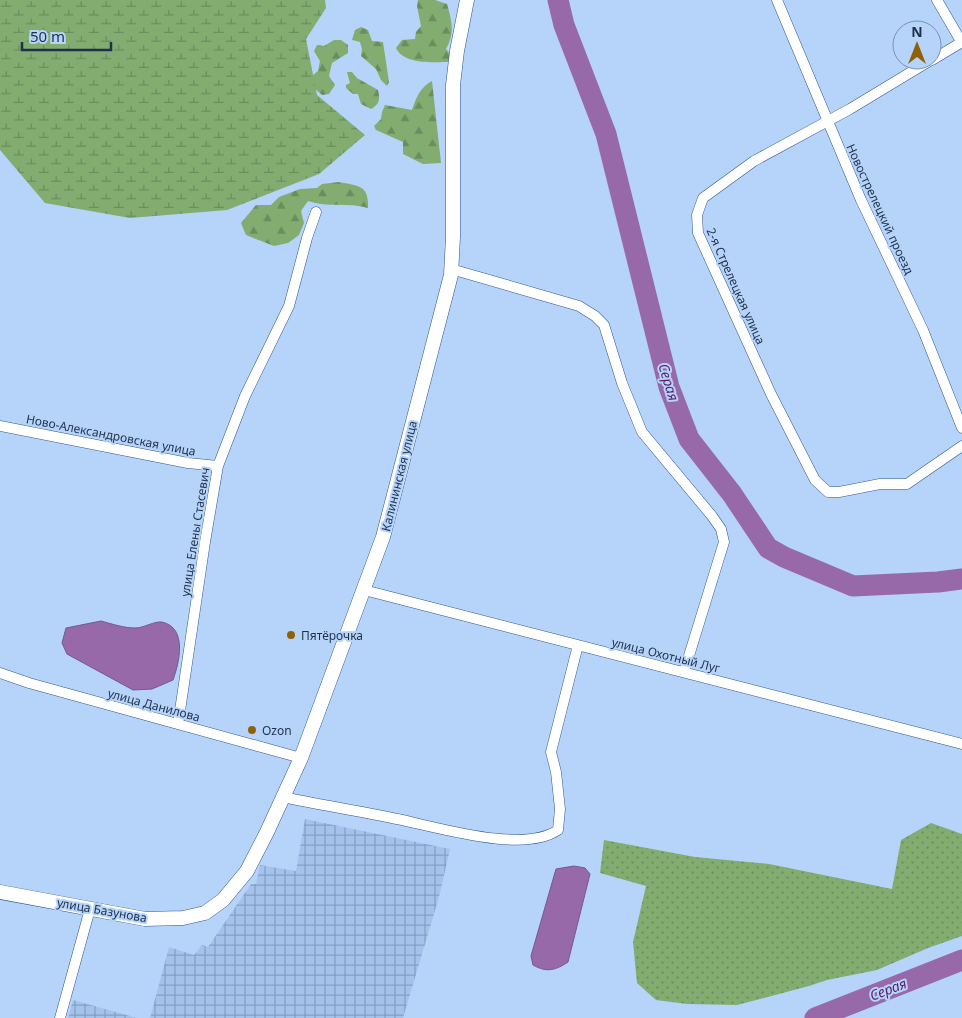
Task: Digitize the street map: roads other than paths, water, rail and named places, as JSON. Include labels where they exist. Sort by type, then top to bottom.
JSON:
[{"type":"street","name":"Калининская улица","points":[[205,913],[223,900],[247,871],[283,797],[301,758],[384,537],[451,268],[453,237],[453,85],[457,51],[467,0]]},
{"type":"street","name":"Новострелецкий проезд","points":[[777,0],[865,209],[923,330],[962,428]]},
{"type":"street","points":[[937,0],[962,42]]},
{"type":"street","name":"2-я Стрелецкая улица","points":[[942,54],[962,42]]},
{"type":"street","name":"2-я Стрелецкая улица","points":[[915,70],[827,122],[754,161],[703,198],[697,215],[698,233],[770,394],[815,480],[828,492],[838,492],[880,484],[907,484],[962,446]]},
{"type":"street","name":"улица Елены Стасевич","points":[[178,724],[203,551],[218,466],[245,396],[289,306],[316,212]]},
{"type":"street","points":[[451,268],[579,306],[595,316],[604,325],[622,383],[642,432],[712,516],[721,529],[724,542],[684,672]]},
{"type":"street","name":"Ново-Александровская улица","points":[[0,426],[188,463],[218,466]]},
{"type":"street","name":"улица Охотный Луг","points":[[364,590],[962,744]]},
{"type":"street","points":[[283,797],[469,835],[504,839],[535,839],[550,835],[558,830],[560,809],[556,772],[551,752],[578,645]]},
{"type":"street","name":"улица Данилова","points":[[0,673],[29,683],[301,758]]},
{"type":"street","name":"улица Базунова","points":[[0,892],[145,919],[184,918],[205,913]]},
{"type":"street","points":[[60,1018],[90,909]]},
{"type":"waterway","name":"Серая","points":[[558,0],[564,25],[606,134],[669,387],[689,439],[732,494],[768,548],[784,557],[853,586],[962,579]]},
{"type":"waterway","name":"Серая","points":[[815,1018],[962,960]]},
{"type":"place","name":"Пятёрочка","points":[[291,635]]},
{"type":"place","name":"Ozon","points":[[252,730]]}]
